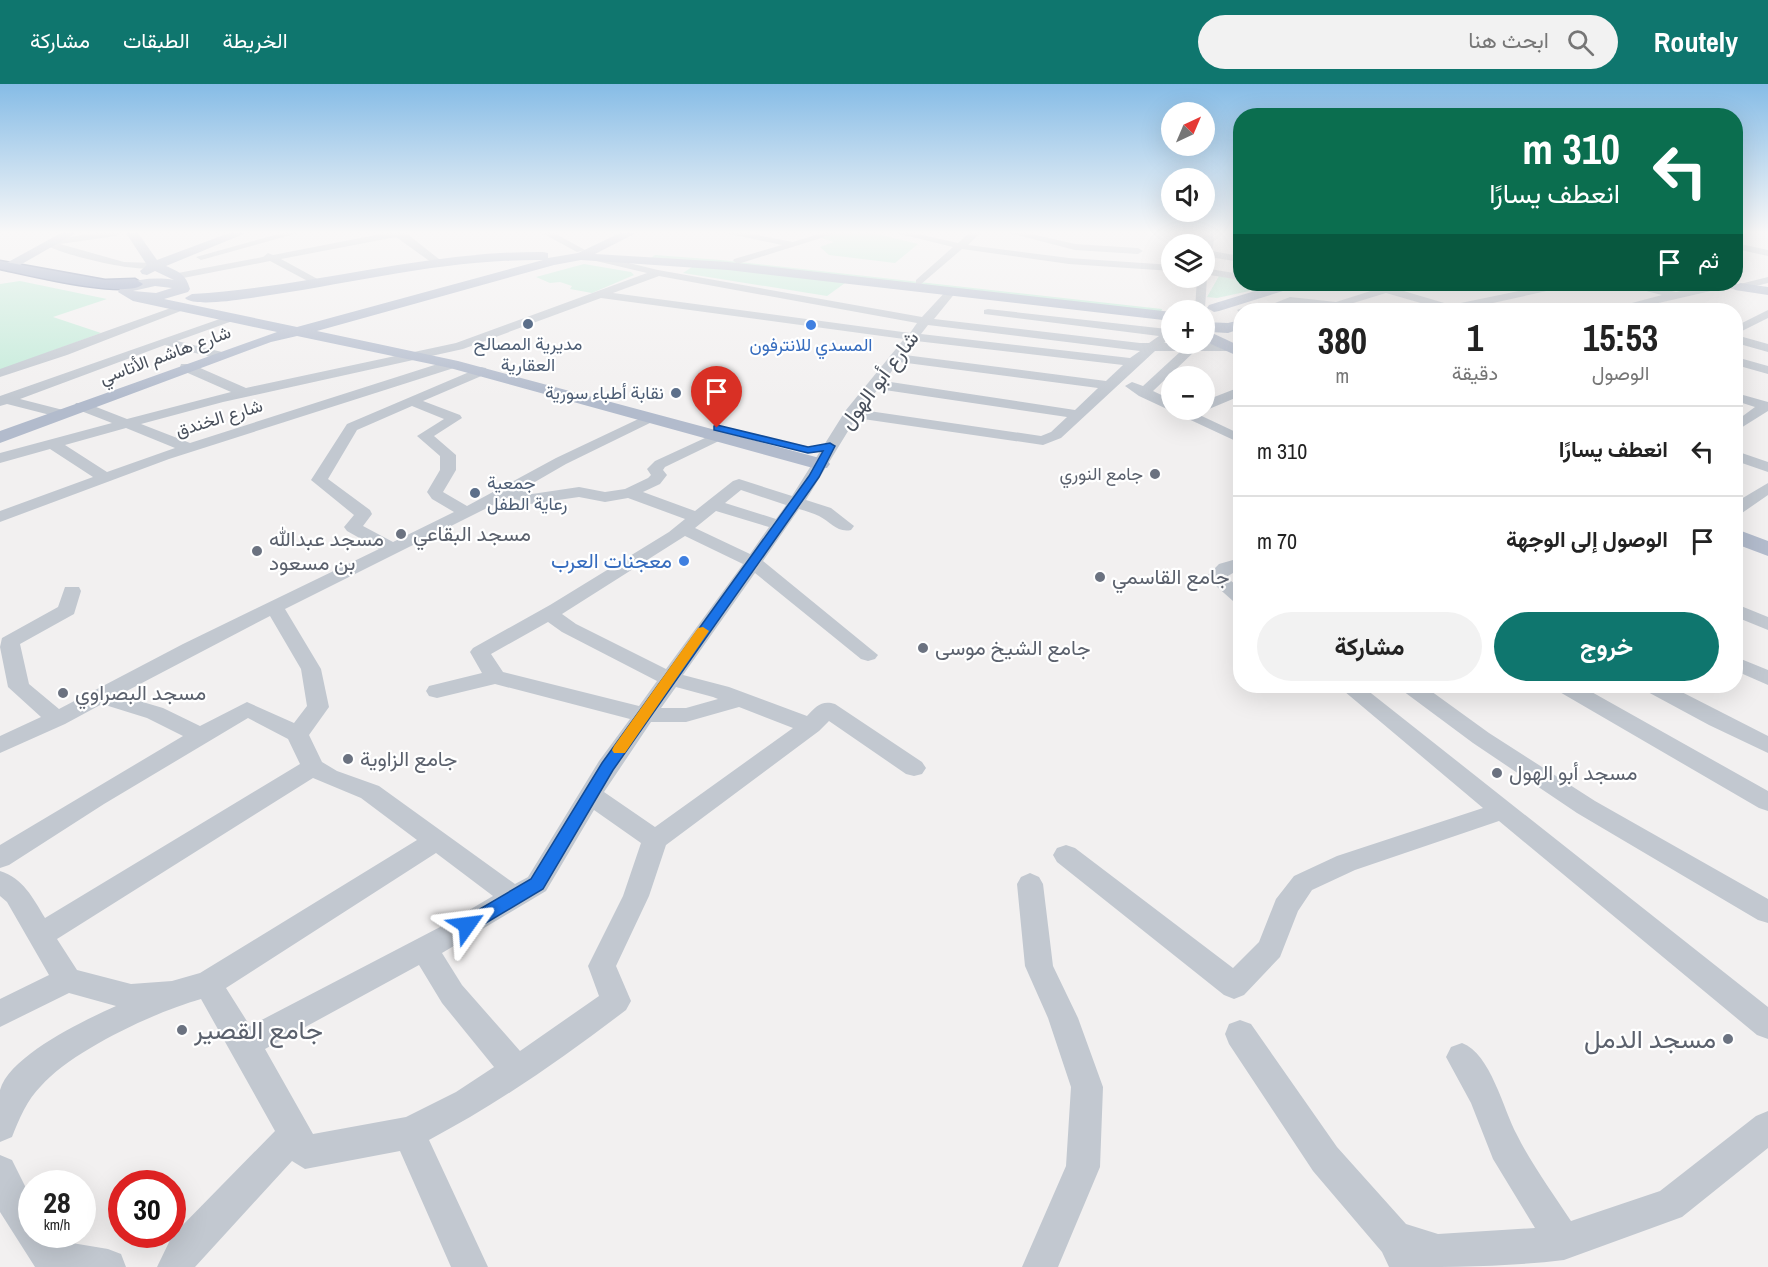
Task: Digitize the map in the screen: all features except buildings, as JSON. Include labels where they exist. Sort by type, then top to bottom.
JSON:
[{"type":"highway","points":[[123,288],[134,290]]},
{"type":"main road","points":[[134,290],[147,288]]},
{"type":"main road","points":[[134,290],[147,288]]},
{"type":"main road","points":[[182,288],[201,302],[437,352],[783,446],[825,455]]},
{"type":"main road","points":[[183,288],[234,317],[481,371],[718,436],[825,455]]},
{"type":"main road","points":[[188,288],[216,298],[288,288]]},
{"type":"main road","name":"شارع هاشم الأتاسي","points":[[1,436],[218,356],[447,288]]},
{"type":"main road","points":[[918,288],[1161,316]]},
{"type":"main road","points":[[977,288],[1161,308]]},
{"type":"main road","points":[[1748,288],[1768,291]]},
{"type":"main road","points":[[1215,305],[1262,291]]},
{"type":"main road","points":[[1273,303],[1293,291]]},
{"type":"main road","points":[[1215,315],[1233,322]]},
{"type":"main road","points":[[1215,333],[1233,326]]},
{"type":"main road","points":[[1215,333],[1233,326]]},
{"type":"main road","points":[[1743,539],[1768,549]]},
{"type":"street","points":[[0,373],[122,330],[171,288]]},
{"type":"street","points":[[0,458],[243,392],[437,352],[477,341],[618,288]]},
{"type":"street","points":[[742,288],[923,321],[1150,348],[1161,346]]},
{"type":"street","points":[[1343,303],[1379,291]]},
{"type":"street","points":[[1391,291],[1428,303]]},
{"type":"street","points":[[1480,303],[1534,291]]},
{"type":"street","points":[[1659,291],[1675,295]]},
{"type":"street","points":[[1644,303],[1695,291]]},
{"type":"street","name":"شارع أبو الهول","points":[[245,1044],[424,949],[537,884],[590,795],[669,678],[795,502],[851,413],[913,337],[923,321],[951,292]]},
{"type":"street","points":[[600,295],[913,337],[1133,362]]},
{"type":"street","points":[[913,337],[1025,300]]},
{"type":"street","points":[[1282,303],[1290,300],[1318,303]]},
{"type":"street","points":[[993,385],[1028,334],[1045,303]]},
{"type":"street","points":[[1025,406],[1046,376],[1080,340],[1101,309]]},
{"type":"street","points":[[988,312],[1161,331]]},
{"type":"street","points":[[1743,327],[1768,313]]},
{"type":"street","points":[[2,400],[234,317]]},
{"type":"street","points":[[1750,323],[1768,328]]},
{"type":"street","points":[[122,330],[218,356]]},
{"type":"street","points":[[851,413],[1035,441],[1052,438],[1112,381],[1161,339]]},
{"type":"street","points":[[1743,341],[1768,348]]},
{"type":"street","points":[[63,352],[105,362]]},
{"type":"street","points":[[1144,393],[1185,354]]},
{"type":"street","points":[[896,358],[993,385],[1025,406],[1076,414]]},
{"type":"street","points":[[1743,363],[1768,370]]},
{"type":"street","name":"شارع الخندق","points":[[4,512],[189,448],[452,364]]},
{"type":"street","points":[[186,367],[243,392]]},
{"type":"street","points":[[391,548],[353,527],[364,514],[319,480],[352,427],[481,371]]},
{"type":"street","points":[[874,384],[993,385],[1046,376],[1112,381],[1161,401]]},
{"type":"street","points":[[1215,401],[1233,394]]},
{"type":"street","points":[[1743,399],[1767,406]]},
{"type":"street","points":[[2,400],[62,414]]},
{"type":"street","points":[[411,401],[455,418],[424,436],[448,455],[448,471],[435,492],[466,512]]},
{"type":"street","points":[[81,406],[189,448]]},
{"type":"street","points":[[1743,422],[1767,406]]},
{"type":"street","points":[[0,746],[649,418]]},
{"type":"street","points":[[1204,420],[1233,435]]},
{"type":"street","points":[[507,490],[530,499],[579,492],[605,497],[629,493],[654,481],[659,475],[655,469],[660,464],[718,436]]},
{"type":"street","points":[[53,444],[106,478]]},
{"type":"street","points":[[1743,458],[1768,467]]},
{"type":"street","points":[[495,676],[480,652],[549,613],[691,523],[739,484],[825,512],[845,525]]},
{"type":"street","points":[[1743,504],[1768,488]]},
{"type":"street","points":[[629,493],[691,523],[753,562],[868,655]]},
{"type":"street","points":[[714,504],[779,525]]},
{"type":"street","points":[[1233,566],[1225,568],[1215,577],[1233,591]]},
{"type":"street","points":[[57,719],[19,687],[9,642],[67,610],[72,591]]},
{"type":"street","points":[[274,606],[311,669],[318,707],[297,734]]},
{"type":"street","points":[[549,613],[569,628],[645,668],[669,678],[741,699],[811,726]]},
{"type":"street","points":[[1743,613],[1768,624]]},
{"type":"street","points":[[1743,666],[1768,678]]},
{"type":"street","points":[[436,691],[495,676],[644,715],[686,714],[741,699]]},
{"type":"street","points":[[1358,693],[1768,1024]]},
{"type":"street","points":[[1420,693],[1481,738],[1586,807],[1768,912]]},
{"type":"street","points":[[1578,693],[1768,802]]},
{"type":"street","points":[[1667,693],[1768,745]]},
{"type":"street","points":[[100,696],[155,713],[201,736]]},
{"type":"street","points":[[0,858],[95,798],[247,708],[297,734],[313,767],[329,777],[370,792],[514,897]]},
{"type":"street","points":[[208,984],[245,1044],[305,1152],[409,1133],[467,1103],[563,1040],[616,1001],[602,966],[636,896],[655,840],[811,726],[827,710],[914,768]]},
{"type":"street","points":[[40,935],[313,767]]},
{"type":"street","points":[[590,795],[655,840]]},
{"type":"street","points":[[1066,855],[1234,986],[1270,949],[1286,907],[1304,884],[1346,863],[1503,810]]},
{"type":"street","points":[[0,1126],[12,1099],[36,1068],[76,1042],[172,994],[208,984],[255,952],[437,840]]},
{"type":"street","points":[[0,881],[16,894],[67,980]]},
{"type":"street","points":[[1030,884],[1039,966],[1064,1018],[1087,1087],[1083,1167],[1040,1267]]},
{"type":"street","points":[[424,949],[452,994],[516,1070]]},
{"type":"street","points":[[0,1014],[67,980],[131,997],[172,994]]},
{"type":"street","points":[[1240,1034],[1325,1159],[1402,1253],[1553,1245],[1564,1242],[1670,1205],[1768,1127]]},
{"type":"street","points":[[1462,1057],[1484,1095],[1505,1147],[1564,1242]]},
{"type":"street","points":[[409,1133],[470,1267]]},
{"type":"street","points":[[175,1267],[185,1249],[295,1134]]},
{"type":"street","points":[[0,1172],[18,1211]]},
{"type":"street","points":[[43,1248],[50,1258],[108,1267]]},
{"type":"green space","points":[[0,288],[55,288],[107,299],[53,317],[101,333],[0,370]]},
{"type":"green space","points":[[571,288],[603,288],[592,293]]},
{"type":"green space","points":[[778,288],[838,288],[827,296]]},
{"type":"green space","points":[[936,288],[975,288],[1161,309],[1161,312]]},
{"type":"green space","points":[[1212,288],[1249,291],[1217,298],[1207,297]]},
{"type":"slow traffic","points":[[619,750],[703,631]]},
{"type":"place","name":"مديرية المصالح العقارية","points":[[528,324]]},
{"type":"place","name":"المسدي للانترفون","points":[[811,325]]},
{"type":"place","name":"نقابة أطباء سورية","points":[[676,393]]},
{"type":"place","name":"جامع النوري","points":[[1155,474]]},
{"type":"place","name":"جمعية رعاية الطفل","points":[[475,493]]},
{"type":"place","name":"مسجد البقاعي","points":[[401,534]]},
{"type":"place","name":"مسجد عبدالله بن مسعود","points":[[257,551]]},
{"type":"place","name":"معجنات العرب","points":[[684,561]]},
{"type":"place","name":"جامع القاسمي","points":[[1100,577]]},
{"type":"place","name":"جامع الشيخ موسى","points":[[923,648]]},
{"type":"place","name":"مسجد البصراوي","points":[[63,693]]},
{"type":"place","name":"جامع الزاوية","points":[[348,759]]},
{"type":"place","name":"مسجد أبو الهول","points":[[1497,773]]},
{"type":"place","name":"جامع القصير","points":[[182,1030]]},
{"type":"place","name":"مسجد الدمل","points":[[1728,1039]]},
{"type":"route","points":[[467,925],[537,884],[607,767],[814,477],[830,446],[808,450],[783,446],[717,428]]}]
